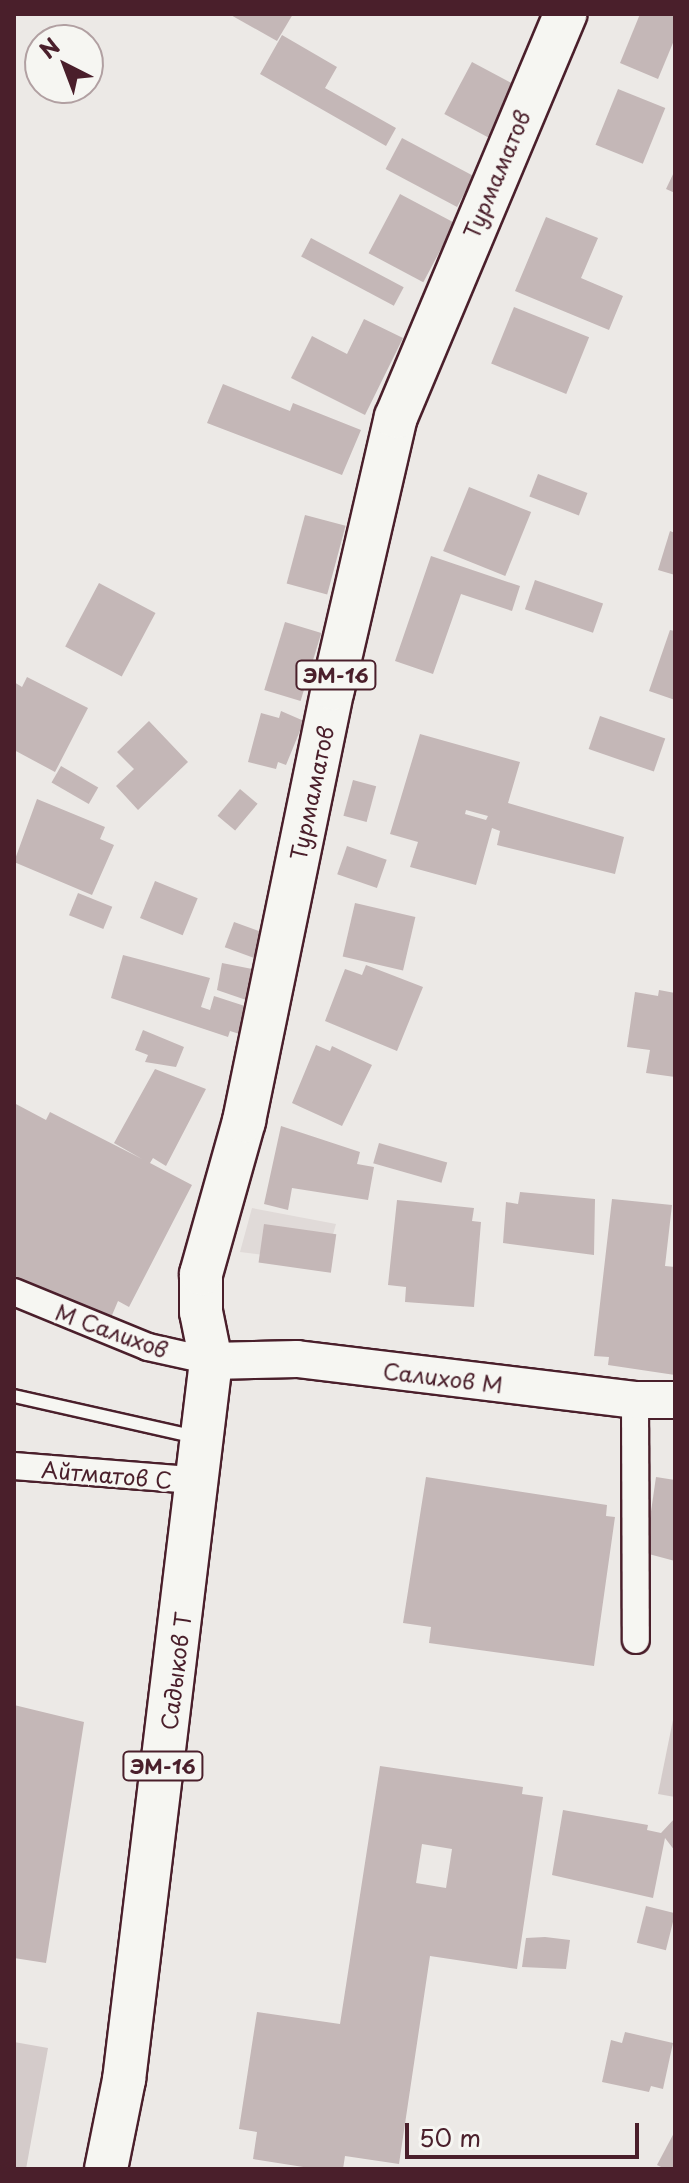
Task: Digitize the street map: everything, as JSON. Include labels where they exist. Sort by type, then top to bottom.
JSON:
[{"type":"highway","name":"Турмаматов","points":[[211,1361],[201,1312],[201,1274],[244,1121],[333,689],[396,417],[565,14]]},
{"type":"highway","name":"Садыков Т","points":[[106,2169],[124,2080],[211,1361]]},
{"type":"main road","name":"Салихов М","points":[[211,1361],[297,1359],[635,1400],[675,1400]]},
{"type":"street","name":"М Салихов","points":[[14,1292],[148,1347],[211,1361]]},
{"type":"street","points":[[635,1400],[636,1640]]},
{"type":"street","name":"Айтматов С","points":[[14,1466],[180,1479],[198,1485]]},
{"type":"lane","points":[[14,1396],[203,1439]]},
{"type":"shaded area","points":[[252,1208],[336,1224],[325,1262],[240,1252]]},
{"type":"shaded area","points":[[675,1710],[675,1797],[658,1794]]},
{"type":"shaded area","points":[[14,2042],[48,2048],[26,2169],[14,2169]]},
{"type":"building","points":[[229,14],[293,14],[277,41]]},
{"type":"building","points":[[640,14],[675,14],[675,38],[658,79],[620,63]]},
{"type":"building","points":[[282,35],[337,67],[325,88],[396,128],[386,146],[260,74]]},
{"type":"building","points":[[472,62],[517,86],[489,138],[444,114]]},
{"type":"building","points":[[618,89],[665,108],[643,164],[596,145]]},
{"type":"building","points":[[402,138],[474,176],[457,207],[386,169]]},
{"type":"building","points":[[675,170],[675,193],[666,189]]},
{"type":"building","points":[[400,194],[455,223],[423,282],[369,253]]},
{"type":"building","points":[[546,217],[598,238],[581,278],[623,296],[609,330],[515,291]]},
{"type":"building","points":[[311,238],[404,287],[394,306],[301,257]]},
{"type":"building","points":[[514,307],[589,337],[566,394],[491,364]]},
{"type":"building","points":[[364,319],[403,338],[365,415],[291,378],[312,336],[347,354]]},
{"type":"building","points":[[223,384],[290,411],[293,403],[361,430],[342,475],[207,423]]},
{"type":"building","points":[[538,474],[587,493],[579,515],[529,496]]},
{"type":"building","points":[[469,487],[531,512],[505,576],[443,551]]},
{"type":"building","points":[[305,515],[346,526],[327,594],[287,584]]},
{"type":"building","points":[[670,531],[675,533],[675,575],[658,570]]},
{"type":"building","points":[[431,556],[520,586],[512,611],[461,594],[433,674],[395,661]]},
{"type":"building","points":[[535,580],[603,603],[593,633],[525,609]]},
{"type":"building","points":[[99,583],[156,613],[122,677],[65,647]]},
{"type":"building","points":[[285,622],[321,633],[301,701],[264,690]]},
{"type":"building","points":[[670,630],[675,631],[675,700],[649,691]]},
{"type":"building","points":[[27,677],[88,708],[55,772],[14,750],[14,682],[22,687]]},
{"type":"building","points":[[281,711],[304,721],[286,765],[278,762],[276,769],[248,762],[261,713],[279,718]]},
{"type":"building","points":[[600,716],[665,738],[654,772],[589,749]]},
{"type":"building","points":[[149,721],[188,762],[138,810],[116,786],[134,769],[117,752]]},
{"type":"building","points":[[420,734],[520,762],[508,803],[624,837],[615,874],[497,845],[500,831],[492,828],[476,885],[410,867],[418,842],[390,834]],"holes":[[[466,810],[488,816],[486,820],[465,814]]]},
{"type":"building","points":[[61,766],[98,788],[89,804],[52,782]]},
{"type":"building","points":[[353,780],[376,786],[367,822],[343,816]]},
{"type":"building","points":[[240,789],[258,804],[235,831],[218,816]]},
{"type":"building","points":[[37,799],[105,827],[100,839],[114,845],[92,895],[14,862]]},
{"type":"building","points":[[347,846],[387,860],[377,888],[337,874]]},
{"type":"building","points":[[155,881],[198,898],[183,935],[140,918]]},
{"type":"building","points":[[78,893],[112,907],[103,929],[69,915]]},
{"type":"building","points":[[355,903],[415,917],[403,971],[343,957]]},
{"type":"building","points":[[234,922],[264,933],[255,958],[225,947]]},
{"type":"building","points":[[123,955],[210,978],[201,1007],[210,1010],[214,996],[254,1009],[246,1036],[230,1031],[228,1037],[111,998]]},
{"type":"building","points":[[222,963],[262,971],[252,1002],[217,990]]},
{"type":"building","points":[[366,965],[423,987],[397,1051],[325,1021],[345,969],[362,975]]},
{"type":"building","points":[[659,990],[675,993],[675,1077],[646,1073],[650,1050],[627,1047],[635,992],[658,996]]},
{"type":"building","points":[[143,1030],[184,1047],[176,1067],[145,1062],[148,1055],[135,1050]]},
{"type":"building","points":[[316,1045],[330,1051],[332,1046],[372,1065],[342,1126],[292,1103]]},
{"type":"building","points":[[155,1069],[206,1089],[166,1166],[153,1158],[150,1163],[192,1185],[129,1307],[118,1301],[110,1320],[14,1278],[14,1103],[46,1120],[50,1112],[142,1159],[114,1143]]},
{"type":"building","points":[[281,1126],[360,1152],[357,1164],[374,1167],[368,1200],[292,1188],[288,1210],[264,1204]]},
{"type":"building","points":[[379,1143],[447,1163],[441,1183],[373,1163]]},
{"type":"building","points":[[520,1192],[595,1199],[594,1255],[503,1243],[506,1202],[518,1204]]},
{"type":"building","points":[[612,1199],[672,1205],[665,1266],[675,1267],[675,1375],[608,1365],[609,1357],[594,1356]]},
{"type":"building","points":[[397,1200],[474,1208],[472,1221],[481,1222],[474,1307],[405,1302],[406,1287],[388,1285]]},
{"type":"building","points":[[264,1224],[336,1234],[331,1273],[259,1263]]},
{"type":"building","points":[[426,1477],[607,1505],[606,1516],[615,1517],[594,1666],[429,1643],[431,1627],[403,1623]]},
{"type":"building","points":[[656,1477],[675,1480],[675,1561],[645,1553]]},
{"type":"building","points":[[14,1705],[84,1722],[46,1963],[14,1958]]},
{"type":"building","points":[[380,1766],[523,1787],[522,1794],[543,1797],[517,1969],[430,1956],[399,2164],[345,2156],[343,2169],[316,2169],[253,2159],[257,2132],[239,2129],[257,2012],[340,2024]],"holes":[[[422,1844],[452,1849],[446,1888],[416,1883]]]},
{"type":"building","points":[[563,1810],[648,1825],[647,1830],[661,1833],[675,1818],[675,1851],[665,1838],[653,1898],[552,1875]]},
{"type":"building","points":[[646,1906],[675,1913],[666,1950],[637,1943]]},
{"type":"building","points":[[526,1938],[570,1940],[566,1969],[522,1967]]},
{"type":"building","points":[[625,2032],[673,2043],[663,2089],[651,2086],[649,2092],[602,2082],[611,2040],[622,2043]]},
{"type":"building","points":[[675,2131],[675,2169],[665,2169],[657,2165]]}]
